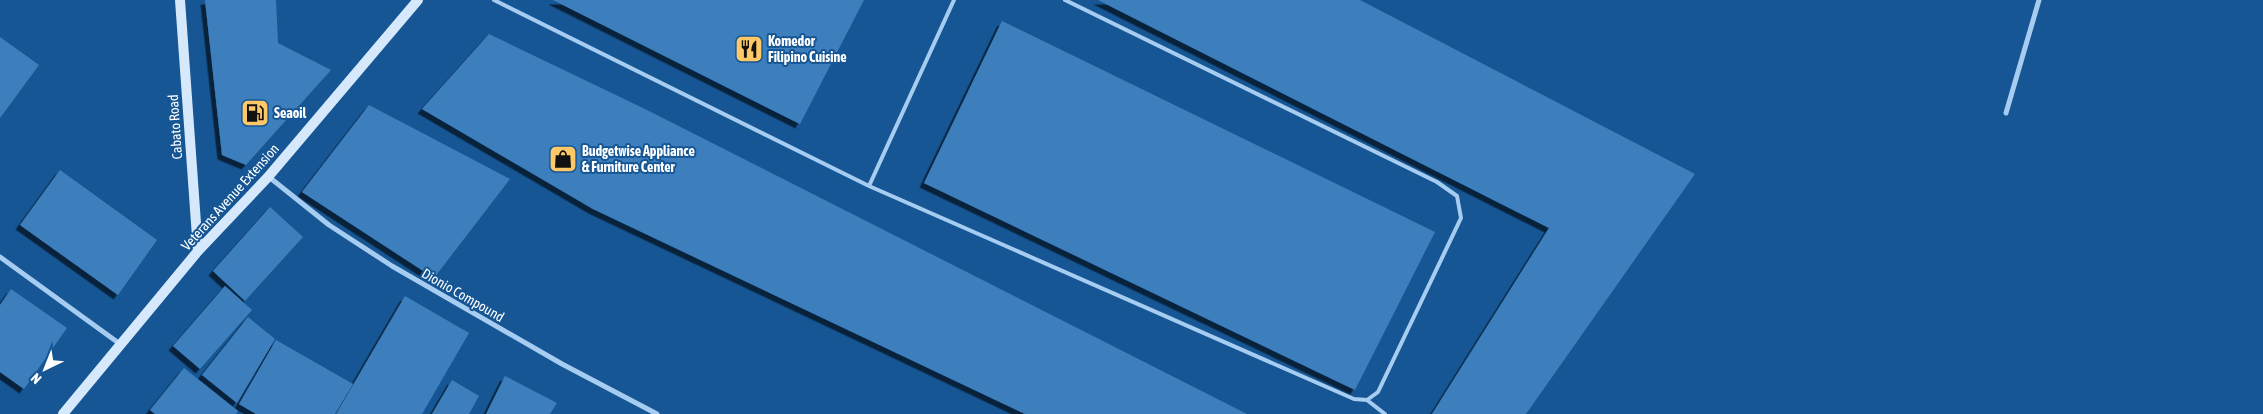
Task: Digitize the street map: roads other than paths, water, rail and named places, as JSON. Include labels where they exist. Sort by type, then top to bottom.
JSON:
[{"type":"main road","name":"Cabato Road","points":[[180,0],[198,251]]},
{"type":"main road","name":"Veterans Avenue Extension","points":[[64,414],[198,251],[268,177],[418,0]]},
{"type":"street","points":[[2006,113],[2039,0]]},
{"type":"street","name":"Dionio Compound","points":[[268,177],[329,226],[392,266],[529,346],[657,414]]},
{"type":"street","points":[[0,257],[120,344]]},
{"type":"lane","points":[[494,0],[869,186],[1354,399],[1367,400],[1385,414]]},
{"type":"lane","points":[[869,186],[954,0]]},
{"type":"lane","points":[[1065,0],[1437,182],[1456,196],[1461,218],[1378,392],[1367,400]]},
{"type":"place","name":"Komedor Filipino Cuisine","points":[[749,49]]},
{"type":"place","name":"Seaoil","points":[[255,113]]},
{"type":"place","name":"Budgetwise Appliance & Furniture Center","points":[[563,159]]}]
